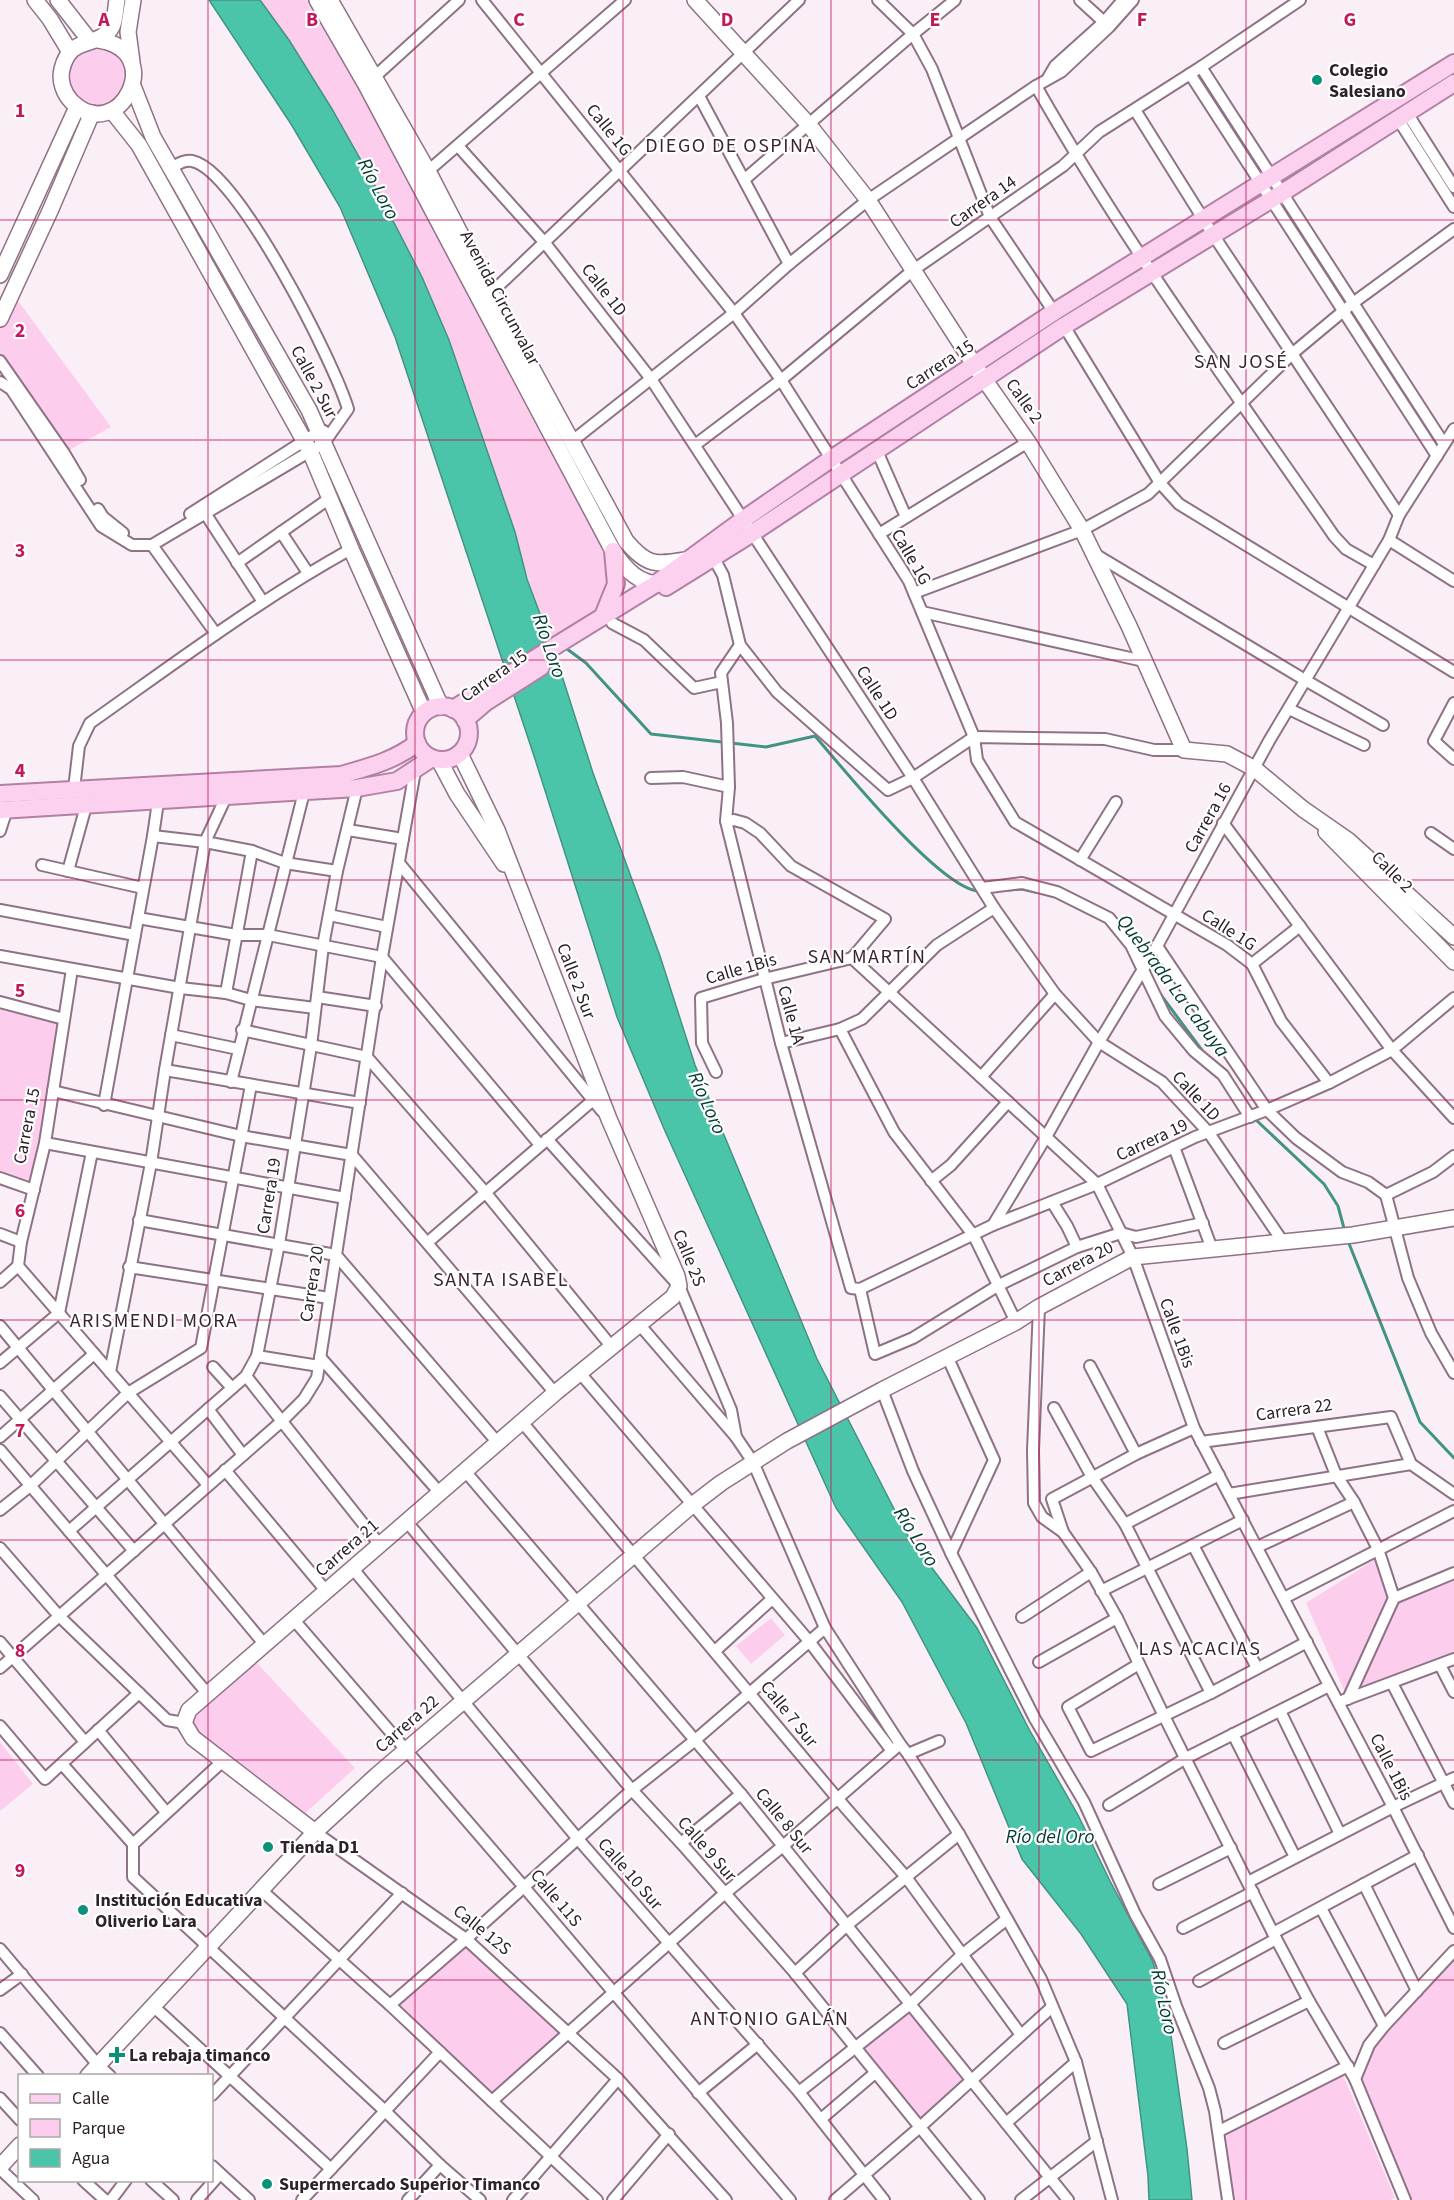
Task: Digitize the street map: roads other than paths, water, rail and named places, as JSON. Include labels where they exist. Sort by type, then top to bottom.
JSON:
[{"type":"main road","name":"Carrera 15","points":[[602,623],[686,560],[841,475],[877,451],[1054,312],[1454,63]]},
{"type":"main road","name":"Carrera 15","points":[[453,712],[672,584],[713,557],[831,459],[1064,326],[1454,83]]},
{"type":"main road","points":[[602,623],[616,584],[613,551]]},
{"type":"main road","points":[[453,712],[469,738],[460,754],[454,758],[436,759],[424,754],[417,743],[416,729],[424,713],[453,712]]},
{"type":"main road","points":[[4,809],[86,806],[158,792],[341,775],[380,764],[404,753],[417,743]]},
{"type":"main road","points":[[0,794],[74,789],[226,797],[357,788],[397,781],[436,759]]},
{"type":"street","points":[[35,0],[50,18],[70,52]]},
{"type":"street","points":[[57,0],[94,40],[117,46],[132,64]]},
{"type":"street","points":[[117,0],[110,30],[94,40],[80,44],[70,52],[62,68],[63,89],[69,99],[77,107],[92,113],[112,111],[129,96],[133,86],[134,75],[128,32],[133,0]]},
{"type":"street","name":"Avenida Circunvalar","points":[[317,0],[428,171],[491,293],[626,541],[643,559],[652,563],[686,560]]},
{"type":"street","name":"Avenida Circunvalar","points":[[330,0],[613,551],[627,571],[640,580],[654,585]]},
{"type":"street","points":[[370,81],[459,0]]},
{"type":"street","name":"Calle 1G","points":[[482,0],[734,314],[781,380],[909,580],[974,737],[977,760],[1015,822],[1227,945],[1252,964],[1281,1021],[1329,1083]]},
{"type":"street","points":[[428,171],[625,0]]},
{"type":"street","name":"Calle 2","points":[[695,0],[809,125],[868,200],[912,271],[1028,442],[1082,530],[1184,750],[1227,754],[1255,769],[1349,841],[1454,937]]},
{"type":"street","points":[[491,293],[800,0]]},
{"type":"street","points":[[878,0],[913,34],[932,69],[990,217],[1054,312]]},
{"type":"street","points":[[746,179],[955,0]]},
{"type":"street","points":[[1080,0],[1104,22]]},
{"type":"street","points":[[1048,78],[1054,66],[1104,22],[1123,0]]},
{"type":"street","points":[[571,442],[734,314],[789,264],[868,200],[1048,78],[1061,72],[1109,27],[1133,0]]},
{"type":"street","name":"Carrera 14","points":[[695,445],[781,380],[912,271],[1063,166],[1099,132],[1300,0]]},
{"type":"street","points":[[1201,67],[1343,311],[1437,456]]},
{"type":"street","points":[[1190,74],[1267,181]]},
{"type":"street","name":"Calle 2 Sur","points":[[133,86],[153,137],[309,410],[314,441],[330,498],[424,713]]},
{"type":"street","points":[[1036,86],[1075,155],[1151,272],[1334,536],[1346,549],[1374,565]]},
{"type":"street","points":[[699,96],[746,179],[789,264]]},
{"type":"street","points":[[0,275],[77,107]]},
{"type":"street","points":[[1135,110],[1213,235],[1399,516]]},
{"type":"street","name":"Calle 2 Sur","points":[[112,111],[139,145],[314,441],[453,712]]},
{"type":"street","points":[[0,320],[92,113]]},
{"type":"street","points":[[1402,116],[1454,187]]},
{"type":"street","points":[[1402,116],[1454,207]]},
{"type":"street","name":"Calle 1D","points":[[458,146],[545,243],[651,379],[913,778],[994,908],[1055,994],[1099,1042],[1162,1082],[1209,1132],[1283,1242]]},
{"type":"street","points":[[0,361],[64,453],[103,517],[135,542],[149,540],[334,430],[348,409],[342,388],[268,248],[240,204],[214,174],[194,161],[183,161],[171,168]]},
{"type":"street","points":[[1276,196],[1353,303],[1444,444]]},
{"type":"street","points":[[914,593],[1082,530],[1148,494],[1293,353],[1353,303],[1454,229]]},
{"type":"street","points":[[1064,326],[1160,483],[1179,504],[1454,672]]},
{"type":"street","points":[[0,381],[11,389],[101,526],[135,542],[152,545],[314,441]]},
{"type":"street","name":"Carrera 16","points":[[993,1225],[1157,946],[1269,741],[1389,540],[1399,516],[1454,429]]},
{"type":"street","points":[[879,534],[1028,442]]},
{"type":"street","points":[[877,451],[906,517]]},
{"type":"street","points":[[237,563],[330,498]]},
{"type":"street","points":[[205,513],[263,602]]},
{"type":"street","points":[[281,532],[308,573]]},
{"type":"street","points":[[1389,540],[1454,581]]},
{"type":"street","points":[[152,545],[216,634]]},
{"type":"street","points":[[74,789],[79,746],[90,723],[263,602],[351,549]]},
{"type":"street","points":[[1093,553],[1383,725]]},
{"type":"street","points":[[713,557],[723,575],[740,645],[777,692],[888,790],[913,778],[974,737],[1105,739],[1154,750],[1184,750]]},
{"type":"street","points":[[654,585],[672,584]]},
{"type":"street","points":[[922,612],[1144,661]]},
{"type":"street","points":[[602,623],[644,640],[694,688],[722,682]]},
{"type":"street","name":"Calle 1A","points":[[740,645],[721,673],[728,736],[729,787],[726,821],[781,1043],[875,1354]]},
{"type":"street","points":[[1454,704],[1434,741],[1454,759]]},
{"type":"street","points":[[1289,709],[1364,745]]},
{"type":"street","name":"Calle 2 Sur","points":[[460,754],[497,830],[596,1097]]},
{"type":"street","name":"Calle 2 Sur","points":[[436,759],[457,794],[517,881]]},
{"type":"street","name":"Carrera 20","points":[[0,1668],[282,1421],[304,1399],[317,1378],[382,957],[415,771]]},
{"type":"street","points":[[651,778],[683,777],[729,787]]},
{"type":"street","name":"Carrera 19","points":[[69,1531],[246,1376],[257,1356],[279,1244],[323,946],[337,872],[357,788]]},
{"type":"street","points":[[104,1104],[153,836],[158,792]]},
{"type":"street","points":[[231,1082],[304,792]]},
{"type":"street","points":[[110,1372],[151,1163],[205,842],[226,797]]},
{"type":"street","points":[[1080,860],[1116,802]]},
{"type":"street","points":[[68,871],[86,806]]},
{"type":"street","name":"Calle 2","points":[[1303,808],[1454,962]]},
{"type":"street","points":[[0,831],[4,809]]},
{"type":"street","points":[[726,821],[734,820],[745,823],[760,833],[791,866],[885,919],[852,958]]},
{"type":"street","points":[[1223,823],[1392,1050],[1454,1118]]},
{"type":"street","points":[[348,830],[403,839]]},
{"type":"street","points":[[1431,833],[1454,849]]},
{"type":"street","points":[[153,836],[205,842],[252,851],[285,863],[337,872]]},
{"type":"street","points":[[226,993],[252,851]]},
{"type":"street","points":[[399,863],[596,1097],[428,1242]]},
{"type":"street","points":[[42,865],[143,888]]},
{"type":"street","points":[[982,888],[1022,883],[1057,892],[1108,918],[1131,945],[1166,1016],[1201,1057],[1223,1076],[1255,1115],[1296,1138],[1342,1172],[1368,1182],[1386,1195],[1408,1278],[1431,1333],[1454,1373]]},
{"type":"street","points":[[781,1043],[840,1029],[862,1019],[937,945],[994,908]]},
{"type":"street","points":[[0,910],[135,935]]},
{"type":"street","points":[[329,915],[387,927]]},
{"type":"street","points":[[138,918],[236,935],[267,934],[382,957],[543,1142],[679,1286]]},
{"type":"street","points":[[1252,964],[1300,926]]},
{"type":"street","points":[[1157,946],[1255,1115]]},
{"type":"street","points":[[0,956],[180,988],[226,993],[251,1000],[375,1006]]},
{"type":"street","name":"Calle 1Bis","points":[[716,1072],[702,1043],[700,998],[764,979],[852,958],[1097,1184],[1133,1257],[1194,1428],[1329,1686],[1343,1700],[1393,1807],[1454,1928]]},
{"type":"street","name":"Carrera 15","points":[[18,1266],[21,1242],[45,1143],[72,969]]},
{"type":"street","points":[[981,1077],[1055,994]]},
{"type":"street","name":"Carrera 19","points":[[856,1289],[974,1236],[993,1225],[1097,1184],[1174,1147],[1329,1083],[1392,1050],[1454,998]]},
{"type":"street","points":[[0,1002],[64,1019]]},
{"type":"street","points":[[840,1029],[894,1132],[974,1236],[1016,1322]]},
{"type":"street","points":[[243,1030],[367,1058],[485,1192],[611,1346]]},
{"type":"street","points":[[171,1035],[238,1049]]},
{"type":"street","points":[[165,1070],[360,1103]]},
{"type":"street","points":[[0,1510],[30,1486],[128,1393],[201,1348],[251,1085]]},
{"type":"street","points":[[53,1091],[241,1136],[352,1155],[555,1393]]},
{"type":"street","name":"Calle 2S","points":[[596,1097],[609,1119],[677,1276],[679,1286],[731,1410],[736,1437]]},
{"type":"street","points":[[931,1181],[951,1165],[1008,1102]]},
{"type":"street","points":[[45,1143],[345,1198]]},
{"type":"street","points":[[1174,1147],[1212,1249]]},
{"type":"street","points":[[0,1363],[59,1313],[92,1152]]},
{"type":"street","points":[[1386,1195],[1433,1172],[1454,1156]]},
{"type":"street","points":[[0,1178],[34,1190]]},
{"type":"street","points":[[1052,1202],[1077,1247]]},
{"type":"street","name":"Carrera 20","points":[[787,1441],[1016,1322],[1039,1306],[1133,1257],[1346,1235],[1454,1218]]},
{"type":"street","points":[[139,1220],[336,1255],[498,1443]]},
{"type":"street","name":"Carrera 20","points":[[875,1354],[913,1338],[999,1285],[1077,1247],[1121,1233],[1136,1237],[1203,1223]]},
{"type":"street","points":[[0,1234],[21,1242]]},
{"type":"street","points":[[0,1282],[18,1266],[208,1485]]},
{"type":"street","points":[[129,1267],[329,1298]]},
{"type":"street","name":"Carrera 21","points":[[184,1723],[189,1710],[207,1693],[327,1592],[555,1393],[673,1297],[679,1286]]},
{"type":"street","points":[[1039,1306],[1033,1450],[1034,1503],[1042,1517],[1063,1532]]},
{"type":"street","points":[[639,1324],[736,1437],[753,1462],[825,1628],[896,1748]]},
{"type":"street","points":[[0,1326],[265,1645]]},
{"type":"street","points":[[0,1437],[94,1354]]},
{"type":"street","points":[[257,1356],[319,1361],[440,1493]]},
{"type":"street","points":[[947,1356],[994,1460],[951,1553]]},
{"type":"street","points":[[1090,1366],[1136,1454]]},
{"type":"street","points":[[213,1367],[232,1388]]},
{"type":"street","points":[[580,1373],[809,1641],[896,1748],[908,1754],[959,1834],[1041,1980],[1076,2062],[1112,2200]]},
{"type":"street","points":[[246,1376],[380,1545]]},
{"type":"street","points":[[882,1390],[913,1471],[951,1553],[1035,1719],[1084,1802],[1135,1914],[1160,1959],[1209,2088],[1219,2131],[1228,2200]]},
{"type":"street","points":[[0,1396],[134,1551]]},
{"type":"street","points":[[1054,1408],[1092,1477],[1125,1524],[1211,1693]]},
{"type":"street","points":[[208,1409],[243,1455]]},
{"type":"street","name":"Carrera 22","points":[[1202,1442],[1391,1417],[1411,1464]]},
{"type":"street","name":"Calle 7 Sur","points":[[522,1422],[906,1877],[1021,2035]]},
{"type":"street","points":[[1317,1427],[1336,1475],[1354,1502],[1378,1549],[1394,1598]]},
{"type":"street","points":[[1194,1428],[1136,1454],[1052,1499],[1063,1532],[1091,1572],[1117,1618],[1275,1936],[1309,2001],[1348,2066],[1405,2200]]},
{"type":"street","name":"Carrera 22","points":[[93,2070],[209,1948],[260,1889],[315,1832],[377,1775],[692,1506],[753,1462],[787,1441]]},
{"type":"street","points":[[0,1450],[207,1693]]},
{"type":"street","points":[[1229,1494],[1411,1464],[1454,1494]]},
{"type":"street","points":[[225,1470],[327,1592]]},
{"type":"street","name":"Calle 8 Sur","points":[[465,1472],[741,1794],[1068,2200]]},
{"type":"street","points":[[1125,1524],[1219,1474]]},
{"type":"street","points":[[1257,1547],[1354,1502]]},
{"type":"street","points":[[1284,1598],[1454,1511]]},
{"type":"street","points":[[1101,1591],[1243,1520]]},
{"type":"street","name":"Calle 9 Sur","points":[[407,1522],[632,1790],[795,1974],[979,2200]]},
{"type":"street","points":[[1193,1545],[1257,1668]]},
{"type":"street","points":[[0,1548],[59,1617],[167,1720],[184,1723]]},
{"type":"street","name":"Calle 10 Sur","points":[[353,1569],[578,1839],[799,2092],[884,2200]]},
{"type":"street","points":[[1022,1617],[1091,1572]]},
{"type":"street","points":[[1343,1700],[1394,1598],[1454,1573]]},
{"type":"street","points":[[715,1651],[772,1599]]},
{"type":"street","points":[[1040,1662],[1117,1618]]},
{"type":"street","name":"Calle 11S","points":[[294,1620],[613,1992],[782,2198]]},
{"type":"street","points":[[390,2005],[632,1790],[694,1741],[825,1628]]},
{"type":"street","points":[[0,1642],[85,1742]]},
{"type":"street","points":[[1139,1664],[1068,1707],[1091,1751],[1211,1693],[1307,1642]]},
{"type":"street","points":[[1343,1700],[1454,1659]]},
{"type":"street","points":[[1440,1665],[1454,1692]]},
{"type":"street","points":[[1392,1683],[1449,1780],[1454,1803]]},
{"type":"street","points":[[1109,1805],[1186,1758],[1329,1686]]},
{"type":"street","points":[[0,1726],[45,1779],[139,1693]]},
{"type":"street","points":[[1280,1711],[1340,1834]]},
{"type":"street","name":"Calle 12S","points":[[184,1723],[192,1738],[224,1760],[315,1832],[466,1939],[618,2079],[669,2134],[718,2198]]},
{"type":"street","points":[[98,1730],[166,1812]]},
{"type":"street","points":[[1233,1734],[1295,1857]]},
{"type":"street","points":[[908,1754],[939,1741]]},
{"type":"street","points":[[492,2101],[723,1894],[783,1846],[896,1748]]},
{"type":"street","points":[[133,1844],[224,1760]]},
{"type":"street","points":[[62,1764],[133,1844],[133,1877],[480,2200]]},
{"type":"street","points":[[1248,1882],[1449,1780]]},
{"type":"street","points":[[681,1843],[741,1794]]},
{"type":"street","points":[[795,1974],[847,1925],[959,1834]]},
{"type":"street","points":[[1159,1884],[1231,1848]]},
{"type":"street","points":[[1199,1980],[1321,1908],[1418,1856]]},
{"type":"street","points":[[1364,1884],[1418,1991]]},
{"type":"street","points":[[260,1889],[390,2005],[597,2200]]},
{"type":"street","points":[[1183,1928],[1253,1892]]},
{"type":"street","points":[[213,2094],[402,1893]]},
{"type":"street","points":[[1321,1908],[1384,2026]]},
{"type":"street","points":[[799,2092],[909,2005],[963,1954],[1007,1918]]},
{"type":"street","points":[[0,1949],[22,1974],[93,2070]]},
{"type":"street","points":[[1354,2079],[1369,2045],[1454,1951]]},
{"type":"street","points":[[0,1990],[22,1974]]},
{"type":"street","points":[[1224,2043],[1309,2001]]},
{"type":"street","points":[[152,2006],[331,2169]]},
{"type":"street","points":[[835,2200],[920,2127],[1052,2007]]},
{"type":"street","points":[[0,2033],[36,2074]]},
{"type":"street","points":[[698,2093],[758,2044]]},
{"type":"street","points":[[302,2200],[440,2052]]},
{"type":"street","points":[[1006,2123],[1076,2062]]},
{"type":"street","points":[[1219,2131],[1348,2066]]},
{"type":"street","points":[[821,2119],[875,2073]]},
{"type":"street","points":[[513,2200],[618,2079]]},
{"type":"street","points":[[0,2098],[18,2119]]},
{"type":"street","points":[[613,2200],[669,2134]]},
{"type":"street","points":[[1022,2200],[1096,2141]]},
{"type":"street","points":[[18,2147],[0,2168],[33,2200]]},
{"type":"street","points":[[408,2200],[440,2165]]},
{"type":"street","points":[[216,2170],[249,2200]]},
{"type":"street","points":[[84,2182],[105,2200]]},
{"type":"street","points":[[111,2200],[125,2182]]},
{"type":"street","points":[[152,2182],[172,2200]]},
{"type":"street","points":[[197,2200],[208,2182]]},
{"type":"water","name":"Río del Oro","points":[[209,0],[260,0],[289,40],[332,109],[422,277],[449,340],[515,532],[527,579],[556,657],[593,773],[660,956],[695,1065],[817,1359],[908,1536],[977,1628],[1030,1731],[1078,1815],[1153,1962],[1170,2028],[1192,2200],[1149,2200],[1127,2004],[1081,1934],[1022,1859],[966,1723],[902,1602],[836,1508],[665,1131],[617,1017],[535,759],[395,337],[340,207],[291,124]]},
{"type":"waterway","name":"Quebrada La Cabuya","points":[[563,646],[586,663],[651,734],[766,747],[815,736],[919,851],[943,872],[964,886],[981,891]]},
{"type":"waterway","name":"Quebrada La Cabuya","points":[[1009,890],[1022,889],[1035,892]]},
{"type":"waterway","name":"Quebrada La Cabuya","points":[[1158,991],[1204,1053]]},
{"type":"waterway","name":"Quebrada La Cabuya","points":[[1254,1118],[1324,1184],[1338,1206],[1345,1232]]},
{"type":"waterway","name":"Quebrada La Cabuya","points":[[1348,1241],[1420,1422],[1454,1458]]},
{"type":"place","name":"Colegio Salesiano","points":[[1317,80]]},
{"type":"place","name":"Tienda D1","points":[[268,1847]]},
{"type":"place","name":"Institución Educativa Oliverio Lara","points":[[83,1910]]},
{"type":"place","name":"La rebaja timanco","points":[[117,2055]]},
{"type":"place","name":"Supermercado Superior Timanco","points":[[267,2184]]},
{"type":"district","name":"DIEGO DE OSPINA","points":[[731,146]]},
{"type":"district","name":"SAN JOSÉ","points":[[1241,362]]},
{"type":"district","name":"SAN MARTÍN","points":[[867,957]]},
{"type":"district","name":"SANTA ISABEL","points":[[501,1280]]},
{"type":"district","name":"ARISMENDI MORA","points":[[154,1321]]},
{"type":"district","name":"LAS ACACIAS","points":[[1200,1649]]},
{"type":"district","name":"ANTONIO GALÁN","points":[[770,2019]]},
{"type":"water label","name":"Río Loro","points":[[378,189]]},
{"type":"water label","name":"Río Loro","points":[[549,646]]},
{"type":"water label","name":"Río Loro","points":[[707,1103]]},
{"type":"water label","name":"Río Loro","points":[[916,1537]]},
{"type":"water label","name":"Río Loro","points":[[1164,2002]]}]
